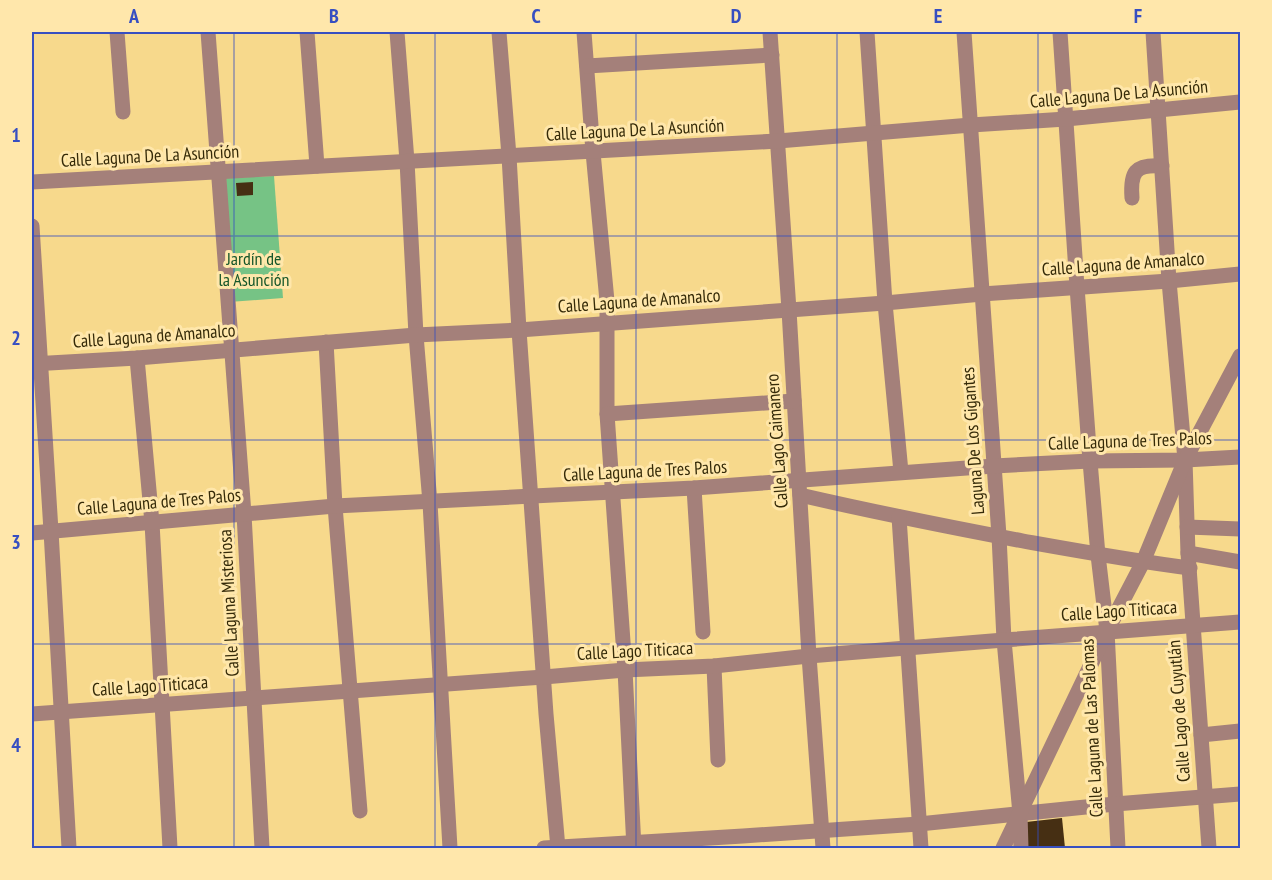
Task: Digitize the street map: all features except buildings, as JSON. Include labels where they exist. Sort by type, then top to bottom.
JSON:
[{"type":"street","points":[[117,32],[123,112]]},
{"type":"street","name":"Calle Laguna Misteriosa","points":[[208,32],[244,514],[262,849]]},
{"type":"street","points":[[307,32],[317,166]]},
{"type":"street","points":[[397,32],[407,162],[416,335],[430,502],[450,849]]},
{"type":"street","points":[[499,32],[544,677],[551,848],[744,842],[822,831],[1240,794]]},
{"type":"street","points":[[584,32],[607,301],[608,414],[634,846]]},
{"type":"street","name":"Calle Lago Caimanero","points":[[770,32],[823,849]]},
{"type":"street","points":[[867,32],[885,303],[901,472]]},
{"type":"street","name":"Laguna De Los Gigantes","points":[[964,32],[1004,639],[1020,813],[1021,849]]},
{"type":"street","name":"Calle Laguna de Las Palomas","points":[[1060,32],[1090,461],[1107,632],[1118,849]]},
{"type":"street","name":"Calle Lago de Cuyutlán","points":[[1153,32],[1169,281],[1185,460],[1189,561],[1209,849]]},
{"type":"street","points":[[587,66],[772,55]]},
{"type":"street","name":"Calle Laguna De La Asunción","points":[[32,182],[778,141],[1066,119],[1240,102]]},
{"type":"street","points":[[1132,198],[1132,176],[1137,170],[1143,166],[1162,166]]},
{"type":"street","points":[[32,226],[36,364],[51,531],[69,849]]},
{"type":"street","name":"Calle Laguna de Amanalco","points":[[36,364],[885,303],[1240,274]]},
{"type":"street","points":[[326,342],[335,507],[360,811]]},
{"type":"street","points":[[1003,849],[1143,562],[1185,460],[1240,356]]},
{"type":"street","points":[[137,358],[152,523],[170,849]]},
{"type":"street","points":[[608,414],[794,401]]},
{"type":"street","name":"Calle Laguna de Tres Palos","points":[[32,533],[335,507],[694,488],[800,488],[901,472],[1090,461],[1240,457]]},
{"type":"street","points":[[694,488],[703,632]]},
{"type":"street","points":[[800,488],[899,517],[1098,555],[1143,562],[1240,562]]},
{"type":"street","points":[[899,517],[921,849]]},
{"type":"street","points":[[1187,527],[1240,529]]},
{"type":"street","name":"Calle Lago Titicaca","points":[[32,714],[625,670],[714,666],[1004,639],[1240,622]]},
{"type":"street","points":[[714,666],[718,760]]},
{"type":"street","points":[[1201,735],[1240,731]]},
{"type":"green space","name":"Jardín de la Asunción","points":[[274,176],[283,298],[229,302],[226,178]]}]
